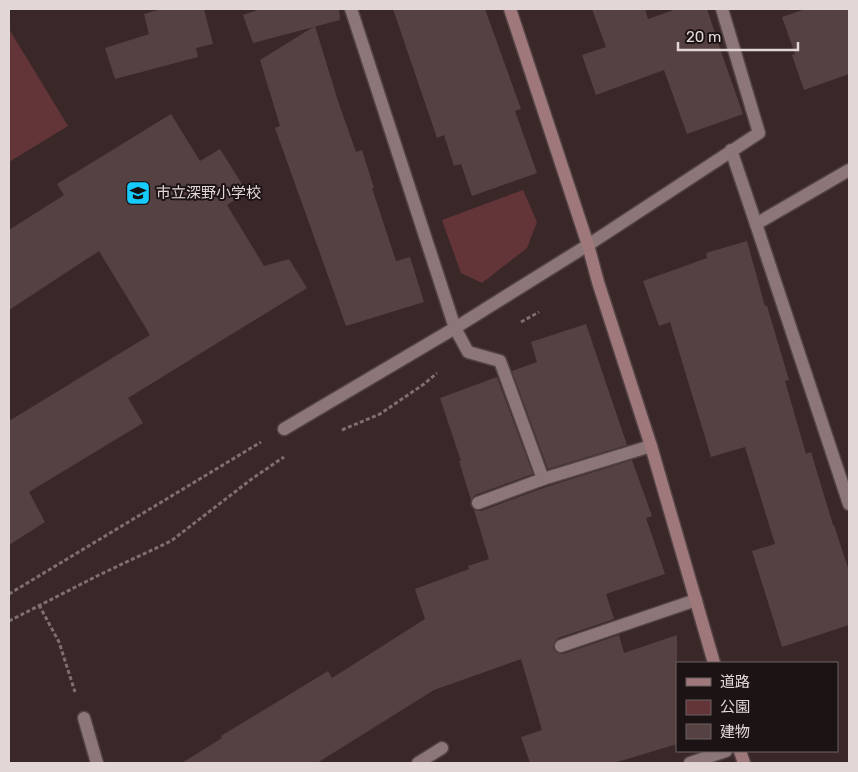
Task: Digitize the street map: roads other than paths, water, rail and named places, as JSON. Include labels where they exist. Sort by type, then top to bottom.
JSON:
[{"type":"street","points":[[351,9],[455,328],[468,352],[500,361],[543,479]]},
{"type":"street","points":[[510,9],[588,245],[714,662]]},
{"type":"street","points":[[284,429],[455,328],[588,245],[759,133],[722,9]]},
{"type":"street","points":[[731,150],[849,504]]},
{"type":"street","points":[[756,224],[849,170]]},
{"type":"street","points":[[478,503],[543,479],[650,446]]},
{"type":"street","points":[[561,646],[696,600]]},
{"type":"street","points":[[84,718],[95,762]]},
{"type":"street","points":[[418,763],[442,748]]},
{"type":"street","points":[[690,763],[723,752]]},
{"type":"place","name":"市立深野小学校","points":[[138,193]]}]
